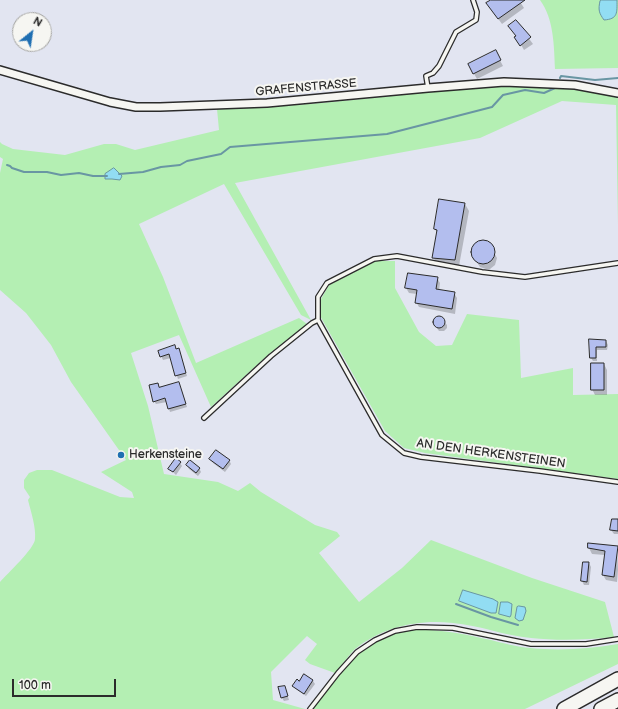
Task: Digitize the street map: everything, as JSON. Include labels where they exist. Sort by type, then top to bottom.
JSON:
[{"type":"highway","points":[[564,709],[618,679]]},
{"type":"highway","points":[[601,709],[618,700]]},
{"type":"street","name":"GRAFENSTRASSE","points":[[0,70],[110,102],[136,107],[267,103],[504,82],[575,85],[618,93]]},
{"type":"lane","points":[[428,88],[426,76],[433,73],[439,66],[456,32],[476,20],[477,12],[473,0]]},
{"type":"lane","name":"AN DEN HERKENSTEINEN","points":[[618,263],[525,277],[482,272],[397,256],[374,259],[327,283],[318,297],[318,320],[382,435],[404,453],[421,457],[618,482]]},
{"type":"lane","points":[[204,418],[271,356],[312,323],[318,320]]},
{"type":"lane","points":[[310,709],[338,673],[357,652],[374,640],[395,631],[417,627],[453,628],[531,644],[586,644],[618,639]]},
{"type":"green space","points":[[540,0],[618,0],[618,68],[555,69],[554,42],[551,24],[545,7]]},
{"type":"green space","points":[[502,85],[570,88],[618,96],[618,225],[616,105],[562,101],[480,138],[235,183],[311,320],[301,315],[224,184],[139,224],[163,277],[196,363],[299,318],[307,324],[269,354],[211,407],[179,335],[131,353],[148,406],[164,474],[218,482],[238,491],[250,483],[261,492],[315,525],[337,532],[340,536],[319,553],[359,602],[402,568],[431,540],[532,578],[605,602],[614,637],[551,640],[521,637],[463,624],[427,622],[401,626],[366,641],[352,652],[336,673],[339,674],[357,654],[388,635],[405,631],[421,630],[456,633],[515,646],[541,649],[574,649],[618,644],[618,664],[525,709],[308,709],[335,673],[310,664],[305,660],[317,644],[307,636],[271,672],[273,700],[305,709],[0,709],[0,582],[31,548],[35,539],[34,525],[28,500],[30,497],[24,488],[24,480],[29,473],[37,470],[52,470],[120,497],[134,498],[132,492],[101,472],[126,460],[71,382],[51,345],[26,313],[0,290],[0,173],[3,159],[0,157],[0,142],[13,149],[65,155],[104,144],[116,144],[135,150],[219,130],[217,109],[289,106]]},
{"type":"green space","points":[[376,261],[395,261],[395,288],[419,332],[436,346],[452,345],[467,314],[519,320],[521,378],[573,368],[573,395],[618,394],[618,479],[425,453],[404,448],[385,431],[319,314],[321,299],[329,285]]},
{"type":"water","points":[[617,0],[617,12],[614,17],[604,20],[599,11],[600,1]]},
{"type":"water","points":[[114,168],[122,176],[120,180],[105,179],[105,174]]},
{"type":"water","points":[[463,590],[493,599],[498,602],[496,613],[491,613],[459,601]]},
{"type":"water","points":[[501,602],[508,602],[512,604],[510,617],[499,614]]},
{"type":"water","points":[[517,607],[525,607],[526,611],[523,620],[519,621],[515,618]]},
{"type":"building","points":[[491,0],[525,0],[498,19],[486,3]]},
{"type":"building","points":[[516,20],[531,37],[520,46],[514,37],[516,36],[508,26]]},
{"type":"building","points":[[496,50],[501,60],[473,74],[468,64]]},
{"type":"building","points":[[439,199],[465,203],[455,260],[432,258],[437,230],[434,229]]},
{"type":"building","points":[[483,240],[491,244],[495,252],[491,260],[483,264],[475,260],[471,252],[475,244]]},
{"type":"building","points":[[408,273],[438,277],[436,289],[455,292],[452,309],[415,303],[417,290],[405,288]]},
{"type":"building","points":[[437,316],[441,316],[445,322],[441,328],[437,328],[433,324],[433,320]]},
{"type":"building","points":[[589,339],[606,340],[606,347],[596,347],[596,358],[590,358]]},
{"type":"building","points":[[175,345],[176,349],[179,348],[186,373],[175,376],[169,354],[160,357],[158,351]]},
{"type":"building","points":[[591,363],[604,363],[604,390],[591,390]]},
{"type":"building","points":[[179,382],[186,404],[168,409],[165,398],[153,402],[149,385],[158,383],[159,387]]},
{"type":"building","points":[[216,450],[230,460],[223,469],[209,459]]},
{"type":"building","points":[[176,458],[181,462],[173,472],[168,469]]},
{"type":"building","points":[[190,460],[200,468],[196,473],[186,465]]},
{"type":"building","points":[[612,519],[618,519],[618,531],[610,530]]},
{"type":"building","points":[[588,543],[618,546],[614,577],[602,575],[605,551],[588,548]]},
{"type":"building","points":[[583,562],[589,562],[587,582],[581,581]]},
{"type":"building","points":[[304,674],[313,680],[304,694],[292,686],[297,679],[299,681]]},
{"type":"building","points":[[285,686],[288,696],[281,698],[278,687]]},
{"type":"waterway","points":[[560,78],[561,76],[595,80],[618,78]]},
{"type":"waterway","points":[[119,174],[143,172],[161,167],[180,165],[187,161],[221,154],[230,147],[387,134],[492,107],[503,95],[525,90],[544,93],[555,88]]},
{"type":"waterway","points":[[7,165],[24,172],[47,172],[61,175],[79,173],[93,176],[107,176]]},
{"type":"waterway","points":[[456,604],[518,625]]},
{"type":"place","name":"Herkensteine","points":[[121,455]]}]
